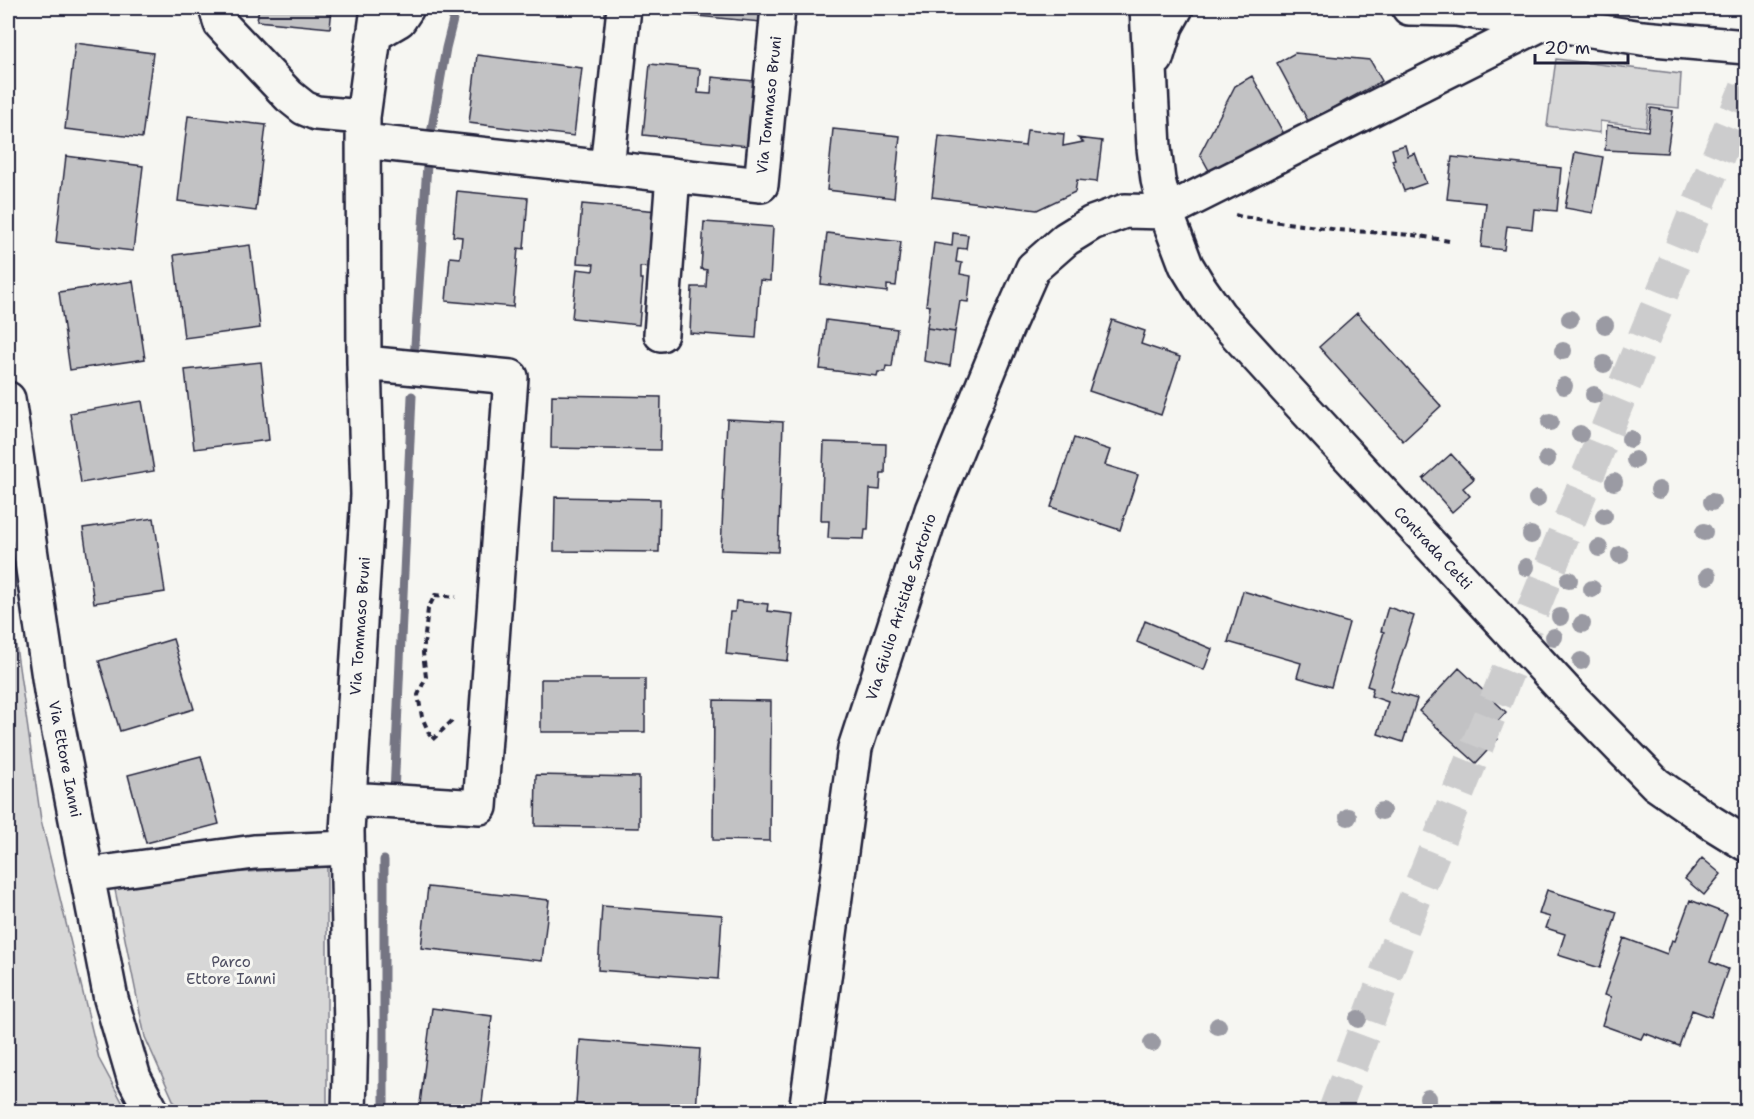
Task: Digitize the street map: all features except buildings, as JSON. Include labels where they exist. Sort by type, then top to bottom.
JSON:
[{"type":"street","points":[[216,8],[221,24],[288,96],[304,108],[363,129]]},
{"type":"street","points":[[377,21],[399,20],[407,8]]},
{"type":"street","points":[[608,168],[624,8]]},
{"type":"street","name":"Via Tommaso Bruni","points":[[363,129],[428,148],[761,185],[778,8]]},
{"type":"street","name":"Contrada Cetti","points":[[1169,8],[1166,26],[1150,77],[1154,148],[1158,180],[1166,212],[1186,265],[1200,288],[1219,315],[1282,384],[1570,696],[1656,784],[1746,844]]},
{"type":"street","points":[[1409,8],[1453,8],[1642,38],[1746,47]]},
{"type":"street","name":"Via Tommaso Bruni","points":[[349,1112],[351,1029],[346,848],[368,495],[364,363],[363,129],[377,21]]},
{"type":"street","points":[[1166,212],[1545,22]]},
{"type":"street","points":[[661,334],[673,175]]},
{"type":"street","name":"Via Giulio Aristide Sartorio","points":[[806,1112],[855,748],[932,510],[1033,268],[1066,239],[1092,223],[1125,211],[1166,212]]},
{"type":"street","points":[[350,799],[480,807],[511,377],[364,363]]},
{"type":"street","name":"Via Ettore Ianni","points":[[8,399],[51,692],[111,999],[134,1078],[152,1112]]},
{"type":"street","points":[[87,875],[254,852],[346,848]]},
{"type":"path","points":[[1197,196],[1208,204],[1242,218],[1339,230],[1413,235],[1449,241]]},
{"type":"path","points":[[452,721],[432,740],[422,717],[418,695],[426,677],[423,653],[428,609],[435,595],[456,597]]},
{"type":"green space","points":[[1556,59],[1681,74],[1679,108],[1649,105],[1646,127],[1600,121],[1600,133],[1547,126]]},
{"type":"green space","points":[[8,591],[41,820],[99,1059],[127,1111],[8,1111]]},
{"type":"green space","name":"Parco Ettore Ianni","points":[[327,867],[327,1111],[178,1111],[145,1037],[113,880]]},
{"type":"waterway","points":[[414,360],[428,150],[446,48],[456,8]]},
{"type":"waterway","points":[[394,794],[412,396]]},
{"type":"waterway","points":[[384,860],[384,1112]]},
{"type":"tunnel","points":[[1334,1112],[1403,928],[1746,88]]}]
